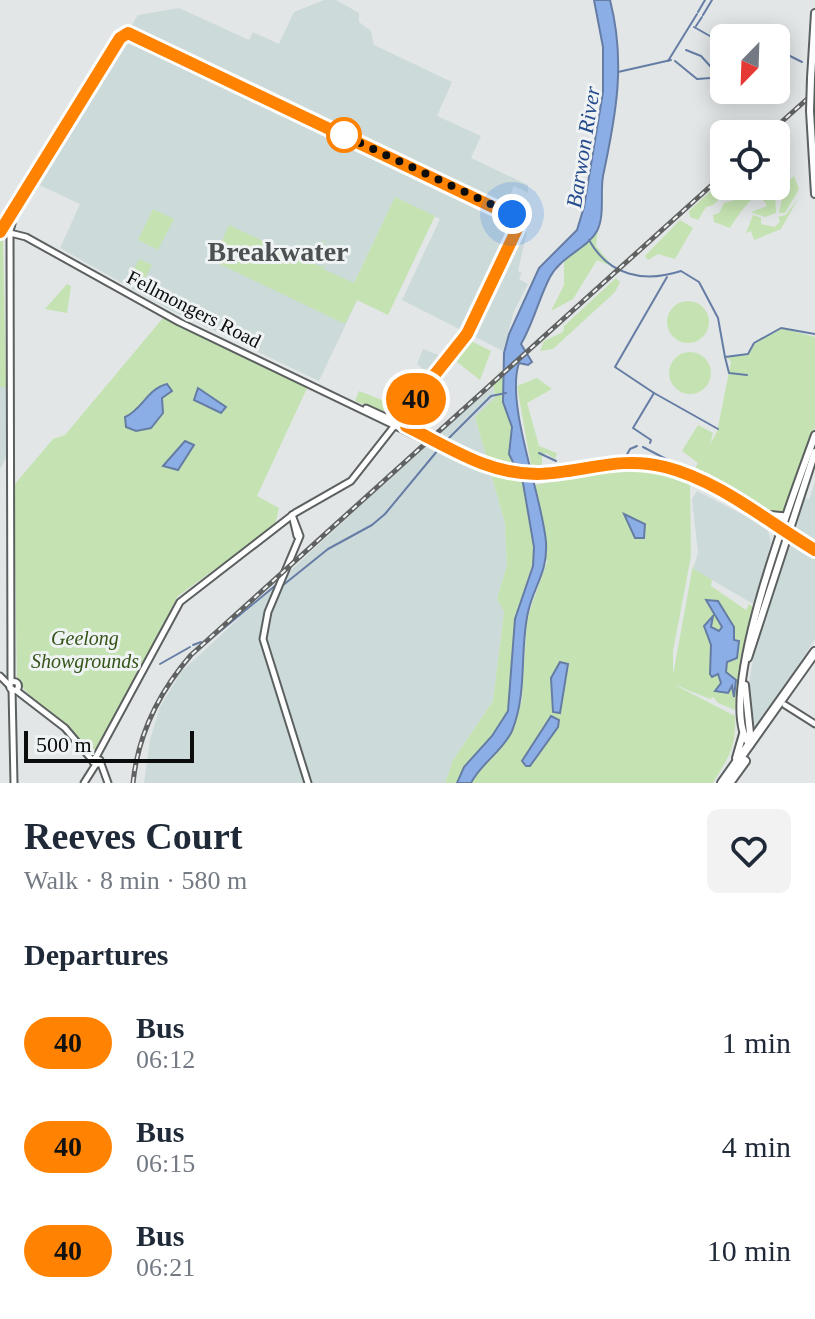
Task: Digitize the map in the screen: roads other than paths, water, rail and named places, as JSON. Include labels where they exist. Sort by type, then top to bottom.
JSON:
[{"type":"highway","points":[[729,780],[742,765],[758,733],[783,704],[815,652]]},
{"type":"highway","points":[[729,780],[815,661]]},
{"type":"main road","points":[[815,13],[811,110],[815,194]]},
{"type":"main road","points":[[812,77],[815,51]]},
{"type":"main road","points":[[811,110],[815,174]]},
{"type":"main road","points":[[744,712],[747,663],[788,514],[815,435]]},
{"type":"main road","points":[[729,780],[745,726],[743,666],[773,560],[815,452]]},
{"type":"main road","points":[[759,607],[765,602]]},
{"type":"main road","points":[[745,726],[758,733]]},
{"type":"main road","points":[[745,726],[752,745]]},
{"type":"street","points":[[14,783],[8,247],[5,227],[125,33],[515,216],[519,221],[467,334],[350,482],[293,516],[180,602],[84,783]]},
{"type":"street","name":"Fellmongers Road","points":[[5,227],[179,322],[396,424]]},
{"type":"street","points":[[405,412],[410,430]]},
{"type":"street","points":[[396,424],[471,460],[507,472],[546,473],[606,462],[664,467],[703,481],[784,530]]},
{"type":"street","points":[[396,424],[410,430]]},
{"type":"street","points":[[703,481],[815,548]]},
{"type":"street","points":[[760,513],[781,517],[788,514]]},
{"type":"street","points":[[293,516],[295,545]]},
{"type":"street","points":[[293,516],[300,531],[268,612],[263,639],[308,783]]},
{"type":"street","points":[[0,676],[86,750],[108,783]]},
{"type":"street","points":[[783,704],[815,724]]},
{"type":"water","name":"Barwon River","points":[[594,0],[610,0],[618,67],[615,110],[602,182],[601,218],[593,237],[561,263],[550,277],[521,344],[532,362],[528,365],[519,363],[516,381],[520,425],[543,522],[545,563],[527,617],[520,703],[512,731],[471,783],[457,783],[464,767],[492,736],[508,711],[515,619],[533,566],[534,547],[523,483],[509,454],[512,427],[503,402],[504,353],[509,334],[539,268],[577,230],[584,207],[603,92],[603,47]]},
{"type":"water","points":[[167,384],[172,391],[162,398],[163,413],[151,428],[136,431],[126,427],[125,417],[154,390]]},
{"type":"water","points":[[198,388],[226,407],[221,413],[194,400]]},
{"type":"water","points":[[185,441],[194,445],[178,470],[163,466]]},
{"type":"water","points":[[624,514],[645,524],[644,538],[635,538]]},
{"type":"water","points":[[706,600],[718,601],[734,627],[734,640],[739,641],[737,658],[727,662],[726,672],[736,680],[734,697],[732,686],[728,693],[715,691],[721,683],[718,674],[712,677],[710,674],[711,645],[704,626],[713,616],[711,627],[719,631],[722,627]]},
{"type":"water","points":[[560,662],[568,664],[560,713],[553,712],[551,678]]},
{"type":"water","points":[[551,716],[559,720],[558,727],[530,766],[526,766],[522,761]]},
{"type":"waterway","points":[[698,12],[705,0]]},
{"type":"waterway","points":[[703,15],[712,0]]},
{"type":"waterway","points":[[668,61],[697,14]]},
{"type":"waterway","points":[[696,26],[702,17]]},
{"type":"waterway","points":[[694,27],[710,36]]},
{"type":"waterway","points":[[686,50],[701,56],[710,66]]},
{"type":"waterway","points":[[790,56],[802,62]]},
{"type":"waterway","points":[[618,72],[671,60]]},
{"type":"waterway","points":[[675,61],[697,79],[710,78]]},
{"type":"waterway","points":[[589,240],[607,262],[629,274],[654,276],[681,271],[699,282],[718,318],[725,357],[748,354],[754,343],[781,328],[815,334]]},
{"type":"waterway","points":[[650,443],[651,440],[633,428],[654,393],[615,367],[667,277]]},
{"type":"waterway","points":[[725,357],[729,373],[747,375]]},
{"type":"waterway","points":[[442,445],[491,396],[506,393]]},
{"type":"waterway","points":[[654,393],[718,429]]},
{"type":"waterway","points":[[624,460],[630,449],[637,446]]},
{"type":"waterway","points":[[643,447],[768,512]]},
{"type":"waterway","points":[[282,586],[328,549],[372,525],[385,514],[438,450]]},
{"type":"waterway","points":[[539,453],[556,461]]},
{"type":"waterway","points":[[206,643],[276,585]]},
{"type":"waterway","points":[[193,645],[201,642]]},
{"type":"waterway","points":[[160,664],[190,647]]},
{"type":"railway","points":[[784,120],[815,92]]},
{"type":"railway","points":[[133,783],[140,748],[152,714],[191,655],[710,187]]},
{"type":"district","name":"Breakwater","points":[[278,251]]},
{"type":"park label","name":"Geelong Showgrounds","points":[[85,650]]}]
